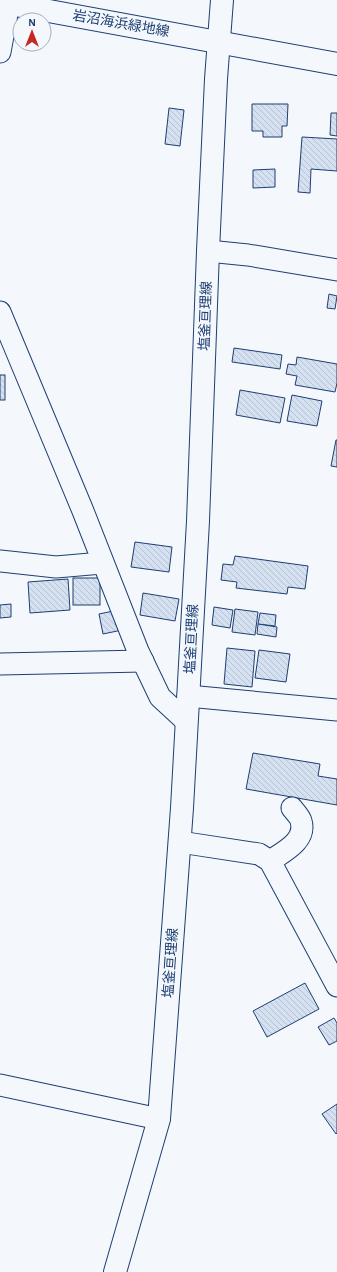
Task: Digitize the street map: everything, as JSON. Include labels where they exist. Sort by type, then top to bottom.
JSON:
[{"type":"main road","name":"塩釜亘理線","points":[[115,1272],[159,1119],[180,842],[198,521],[208,251],[222,0]]},
{"type":"main road","name":"岩沼海浜緑地線","points":[[4,2],[337,64]]},
{"type":"street","points":[[0,52],[4,2]]},
{"type":"street","points":[[208,251],[248,255],[337,270]]},
{"type":"street","points":[[0,312],[83,511],[102,563],[143,661],[160,697],[186,721]]},
{"type":"street","points":[[0,562],[56,567],[102,563]]},
{"type":"street","points":[[0,664],[143,661]]},
{"type":"street","points":[[188,696],[337,710]]},
{"type":"street","points":[[270,861],[294,844],[301,835],[301,821],[292,808]]},
{"type":"street","points":[[180,842],[259,854],[270,861],[337,986]]},
{"type":"street","points":[[0,1085],[159,1119]]},
{"type":"building","points":[[252,104],[288,104],[287,126],[282,126],[282,137],[263,137],[263,131],[252,131]]},
{"type":"building","points":[[169,108],[184,110],[180,146],[165,144]]},
{"type":"building","points":[[331,113],[337,113],[337,136],[330,135]]},
{"type":"building","points":[[302,137],[337,139],[337,171],[311,169],[310,193],[298,192]]},
{"type":"building","points":[[275,169],[275,187],[253,188],[253,170]]},
{"type":"building","points":[[329,294],[337,296],[335,309],[327,308]]},
{"type":"building","points":[[234,348],[282,355],[280,369],[232,362]]},
{"type":"building","points":[[297,357],[337,364],[337,383],[335,392],[295,385],[297,376],[286,374],[288,364],[296,365]]},
{"type":"building","points":[[0,375],[5,375],[5,400],[0,400]]},
{"type":"building","points":[[240,390],[285,398],[280,423],[236,415]]},
{"type":"building","points":[[292,395],[322,401],[317,426],[287,421]]},
{"type":"building","points":[[337,440],[337,467],[331,466]]},
{"type":"building","points":[[135,542],[172,547],[169,572],[131,567]]},
{"type":"building","points":[[235,556],[308,566],[305,589],[288,587],[287,594],[236,588],[237,582],[221,580],[223,564],[233,565]]},
{"type":"building","points":[[73,578],[100,578],[100,605],[73,605]]},
{"type":"building","points":[[68,579],[70,610],[30,613],[28,582]]},
{"type":"building","points":[[143,593],[179,599],[175,621],[140,615]]},
{"type":"building","points":[[11,604],[11,617],[0,618],[0,605]]},
{"type":"building","points":[[214,607],[233,610],[230,628],[212,625]]},
{"type":"building","points":[[235,609],[258,612],[255,635],[232,632]]},
{"type":"building","points":[[118,610],[122,630],[103,634],[99,614]]},
{"type":"building","points":[[260,613],[276,615],[275,626],[258,624]]},
{"type":"building","points":[[258,624],[277,627],[276,637],[257,634]]},
{"type":"building","points":[[227,648],[255,651],[252,687],[224,684]]},
{"type":"building","points":[[259,650],[290,654],[286,682],[255,678]]},
{"type":"building","points":[[253,753],[320,764],[318,776],[337,779],[337,805],[246,789]]},
{"type":"building","points":[[305,983],[319,1009],[267,1037],[253,1011]]},
{"type":"building","points":[[334,1018],[337,1023],[337,1041],[329,1045],[318,1027]]},
{"type":"building","points":[[337,1104],[337,1133],[336,1134],[322,1114]]}]
